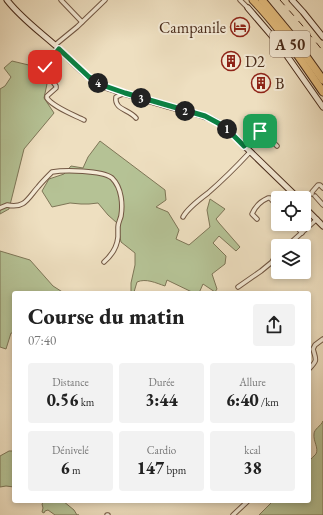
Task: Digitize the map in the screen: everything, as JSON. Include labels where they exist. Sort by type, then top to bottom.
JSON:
[{"type":"highway","name":"A 50","points":[[253,0],[285,38],[323,92]]},
{"type":"highway","name":"A 50","points":[[262,0],[291,35],[323,80]]},
{"type":"highway","points":[[291,35],[323,74]]},
{"type":"main road","points":[[7,0],[19,14],[89,77],[102,85],[205,116],[220,124],[290,191]]},
{"type":"main road","points":[[294,0],[323,37]]},
{"type":"main road","points":[[248,8],[278,43],[323,107]]},
{"type":"main road","points":[[311,211],[321,222]]},
{"type":"main road","points":[[311,213],[321,222]]},
{"type":"street","points":[[61,0],[82,22]]},
{"type":"street","points":[[84,120],[52,104],[47,98],[56,86],[44,68],[57,47],[105,0]]},
{"type":"street","points":[[240,0],[248,8]]},
{"type":"street","points":[[125,93],[116,97],[117,104],[118,106],[132,113],[136,118]]},
{"type":"street","points":[[244,146],[260,131],[277,146]]},
{"type":"street","points":[[184,217],[185,214],[200,199],[250,152]]},
{"type":"street","points":[[0,208],[7,205],[18,205],[27,201],[38,186],[52,172],[83,171],[112,178],[116,183],[121,196],[122,209],[114,252],[104,262]]},
{"type":"street","points":[[323,188],[318,185],[312,192],[323,205]]},
{"type":"street","points":[[257,220],[252,214],[254,209],[263,200],[268,198],[271,199]]},
{"type":"street","points":[[295,239],[302,233],[321,222]]},
{"type":"street","points":[[238,287],[271,263]]},
{"type":"street","points":[[311,367],[316,361],[316,358],[311,348],[323,339]]},
{"type":"street","points":[[233,515],[246,503]]},
{"type":"green space","points":[[12,61],[37,67],[33,79],[47,84],[44,98],[54,113],[24,149],[9,209],[0,214],[0,89],[5,86],[11,77],[4,68]]},
{"type":"green space","points":[[100,141],[165,190],[166,200],[156,207],[168,212],[179,230],[176,239],[189,245],[210,227],[207,210],[210,199],[225,209],[216,219],[240,247],[236,251],[219,236],[213,243],[226,256],[225,264],[212,274],[217,289],[216,291],[203,284],[200,291],[190,291],[167,280],[165,286],[155,282],[140,281],[137,282],[134,291],[131,291],[131,283],[135,265],[135,253],[121,242],[117,223],[98,203],[70,203],[52,207],[42,191],[49,179],[64,174],[71,166],[83,168],[88,157]]},
{"type":"green space","points":[[0,251],[30,260],[53,286],[61,291],[12,291],[12,333],[6,349],[0,347]]},
{"type":"green space","points":[[323,421],[323,515],[259,515],[271,503],[311,503],[311,459],[317,452],[314,432]]},
{"type":"green space","points":[[12,451],[12,487],[0,487],[0,456]]},
{"type":"green space","points":[[65,503],[74,510],[77,515],[55,515],[48,510],[44,513],[42,512],[42,504]]},
{"type":"railway","points":[[280,0],[323,51]]},
{"type":"place","name":"Campanile","points":[[240,27]]},
{"type":"place","name":"D2","points":[[231,61]]},
{"type":"place","name":"B","points":[[261,83]]},
{"type":"route","points":[[45,67],[59,49],[83,72],[102,85],[205,116],[225,127],[244,146],[260,131]]}]
